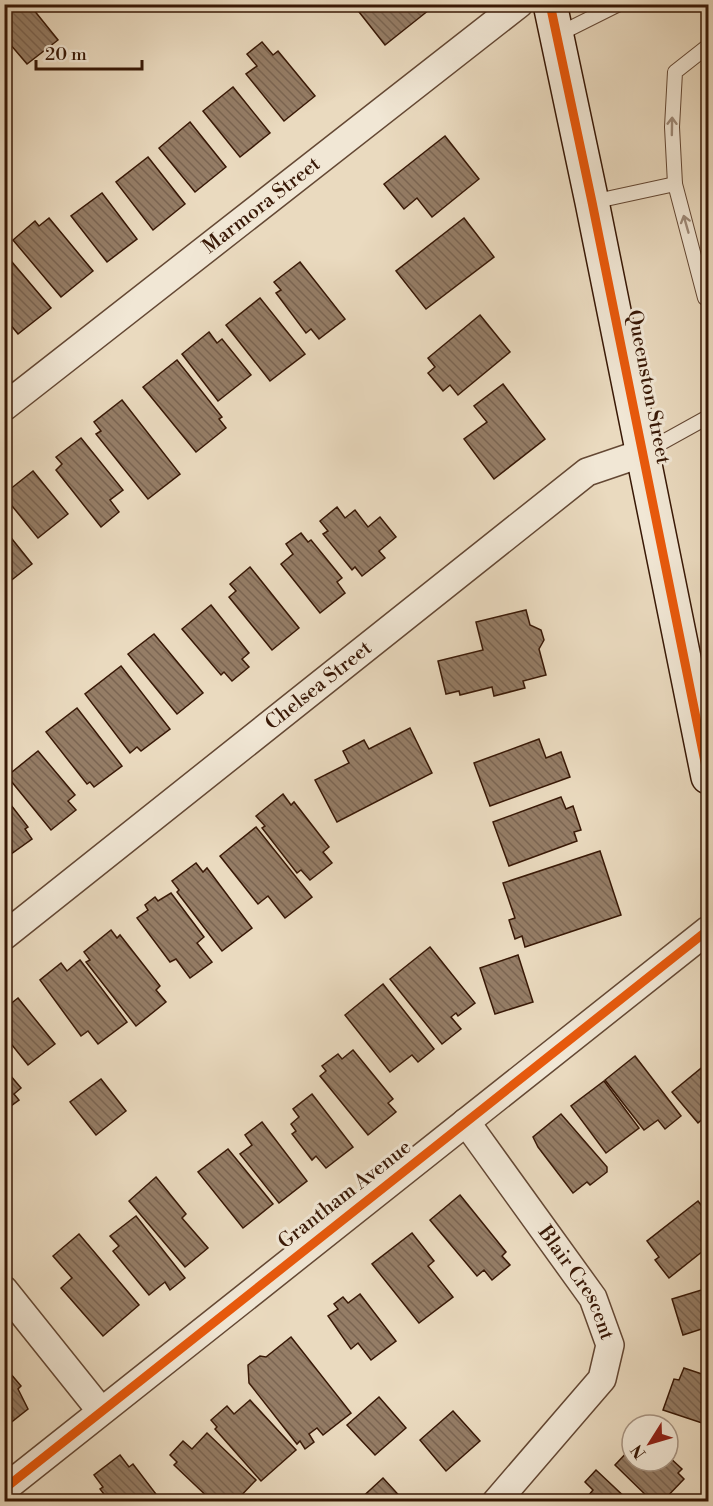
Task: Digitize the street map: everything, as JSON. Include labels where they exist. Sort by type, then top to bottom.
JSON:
[{"type":"main road","name":"Queenston Street","points":[[553,20],[708,777]]},
{"type":"street","name":"Marmora Street","points":[[4,407],[519,4]]},
{"type":"street","name":"Chelsea Street","points":[[4,936],[587,472],[643,453]]},
{"type":"street","name":"Grantham Avenue","points":[[4,1489],[708,930]]},
{"type":"street","name":"Blair Crescent","points":[[466,1122],[593,1298],[610,1346],[602,1379],[496,1502]]},
{"type":"street","points":[[4,1290],[101,1411]]},
{"type":"lane","points":[[553,20],[620,4]]},
{"type":"lane","points":[[708,46],[675,72],[672,127],[675,184],[705,298],[708,297]]},
{"type":"lane","points":[[592,202],[675,184]]},
{"type":"lane","points":[[643,453],[708,417]]},
{"type":"building","points":[[4,4],[29,4],[58,40],[27,64],[4,37]]},
{"type":"building","points":[[361,4],[424,4],[429,10],[385,45],[356,8]]},
{"type":"building","points":[[262,42],[273,55],[278,51],[315,96],[284,121],[246,74],[257,66],[247,54]]},
{"type":"building","points":[[233,87],[270,133],[240,157],[203,111]]},
{"type":"building","points":[[190,122],[226,167],[195,192],[159,148]]},
{"type":"building","points":[[445,136],[479,179],[432,217],[417,198],[404,209],[384,184]]},
{"type":"building","points":[[148,157],[185,204],[153,230],[116,182]]},
{"type":"building","points":[[102,193],[137,239],[107,262],[71,216]]},
{"type":"building","points":[[49,218],[93,271],[61,297],[13,240],[35,221],[39,226]]},
{"type":"building","points":[[464,218],[494,257],[426,309],[396,271]]},
{"type":"building","points":[[12,262],[51,308],[18,334],[4,317],[4,268]]},
{"type":"building","points":[[300,262],[345,319],[319,339],[311,329],[306,333],[276,293],[281,290],[274,282]]},
{"type":"building","points":[[260,298],[305,354],[270,381],[226,325]]},
{"type":"building","points":[[480,315],[510,352],[458,395],[450,385],[443,391],[428,373],[435,367],[428,358]]},
{"type":"building","points":[[209,332],[217,343],[222,339],[251,375],[218,401],[182,354]]},
{"type":"building","points":[[177,360],[222,417],[219,419],[226,428],[196,452],[143,387]]},
{"type":"building","points":[[503,384],[545,439],[494,479],[464,439],[487,422],[474,406]]},
{"type":"building","points":[[122,400],[180,474],[148,499],[96,434],[101,431],[94,422]]},
{"type":"building","points":[[81,438],[123,490],[110,500],[119,512],[101,527],[56,470],[62,464],[56,457]]},
{"type":"building","points":[[33,471],[68,514],[38,538],[4,496]]},
{"type":"building","points":[[337,507],[345,518],[355,510],[368,527],[380,517],[396,537],[379,551],[385,558],[362,576],[355,567],[352,570],[323,534],[328,531],[320,521]]},
{"type":"building","points":[[4,529],[32,564],[4,586]]},
{"type":"building","points":[[301,533],[308,542],[311,540],[342,578],[337,582],[345,593],[320,613],[281,564],[293,554],[286,544]]},
{"type":"building","points":[[250,567],[299,628],[272,650],[229,597],[236,591],[230,584]]},
{"type":"building","points":[[211,605],[249,653],[242,659],[249,667],[232,681],[224,672],[221,675],[182,629]]},
{"type":"building","points":[[526,610],[530,625],[541,630],[544,640],[539,649],[546,675],[523,681],[525,688],[494,696],[492,687],[460,695],[459,691],[446,694],[438,661],[483,650],[476,622]]},
{"type":"building","points":[[154,634],[203,693],[177,714],[128,654]]},
{"type":"building","points":[[121,666],[170,729],[141,751],[137,747],[130,753],[85,694]]},
{"type":"building","points":[[77,708],[122,766],[94,787],[90,782],[87,784],[46,732]]},
{"type":"building","points":[[410,728],[432,773],[337,822],[315,780],[349,763],[343,751],[364,740],[369,749]]},
{"type":"building","points":[[539,739],[546,758],[561,752],[570,777],[490,806],[474,763]]},
{"type":"building","points":[[38,751],[75,795],[68,801],[76,810],[51,830],[7,776]]},
{"type":"building","points":[[283,794],[291,805],[294,802],[329,847],[323,852],[332,863],[310,880],[301,870],[297,873],[262,828],[265,826],[256,816]]},
{"type":"building","points":[[4,796],[28,827],[25,829],[32,839],[4,859]]},
{"type":"building","points":[[561,797],[566,809],[573,806],[581,830],[574,832],[577,841],[509,866],[493,822]]},
{"type":"building","points":[[256,827],[312,897],[285,918],[268,896],[258,904],[220,856]]},
{"type":"building","points":[[600,851],[621,915],[525,947],[522,936],[515,939],[509,920],[515,918],[503,883]]},
{"type":"building","points":[[196,863],[203,872],[207,868],[252,928],[222,951],[177,892],[179,890],[172,881]]},
{"type":"building","points":[[171,893],[204,937],[197,943],[212,962],[190,978],[176,959],[170,962],[137,918],[148,910],[145,905],[155,897],[158,901]]},
{"type":"building","points":[[111,930],[117,938],[120,935],[160,986],[156,990],[166,1002],[136,1026],[86,962],[90,960],[84,952]]},
{"type":"building","points":[[430,947],[475,1003],[458,1016],[456,1013],[451,1017],[461,1029],[442,1044],[390,979]]},
{"type":"building","points":[[518,955],[533,1002],[495,1014],[480,968]]},
{"type":"building","points":[[80,960],[127,1022],[98,1044],[88,1031],[81,1036],[40,980],[61,963],[67,971]]},
{"type":"building","points":[[383,984],[434,1049],[418,1062],[412,1055],[390,1072],[345,1015]]},
{"type":"building","points":[[18,998],[55,1044],[28,1065],[4,1035],[4,1009]]},
{"type":"building","points":[[353,1050],[393,1099],[388,1103],[396,1112],[368,1135],[320,1076],[326,1071],[322,1066],[338,1054],[342,1059]]},
{"type":"building","points":[[635,1056],[681,1116],[665,1129],[658,1120],[644,1130],[605,1080]]},
{"type":"building","points":[[705,1065],[708,1070],[708,1114],[698,1123],[672,1092]]},
{"type":"building","points":[[4,1068],[21,1088],[14,1094],[19,1100],[4,1111]]},
{"type":"building","points":[[101,1079],[126,1111],[96,1135],[70,1102]]},
{"type":"building","points":[[604,1081],[639,1128],[606,1153],[571,1106]]},
{"type":"building","points":[[312,1094],[353,1147],[326,1168],[316,1156],[312,1160],[292,1134],[296,1131],[291,1124],[299,1117],[293,1109]]},
{"type":"building","points":[[561,1114],[607,1167],[607,1172],[590,1185],[587,1182],[573,1193],[533,1137]]},
{"type":"building","points":[[262,1122],[307,1181],[279,1203],[240,1154],[252,1145],[245,1135]]},
{"type":"building","points":[[228,1149],[273,1204],[243,1228],[198,1172]]},
{"type":"building","points":[[156,1177],[186,1214],[182,1218],[208,1248],[185,1267],[129,1201]]},
{"type":"building","points":[[460,1195],[506,1252],[502,1256],[510,1265],[492,1280],[484,1270],[477,1276],[430,1220]]},
{"type":"building","points":[[698,1201],[708,1214],[708,1247],[669,1278],[655,1260],[659,1257],[647,1241]]},
{"type":"building","points":[[136,1216],[185,1278],[170,1290],[165,1282],[149,1295],[113,1251],[119,1246],[110,1236]]},
{"type":"building","points":[[412,1233],[434,1261],[428,1266],[453,1297],[419,1323],[372,1264]]},
{"type":"building","points":[[79,1234],[139,1305],[103,1336],[61,1288],[72,1278],[53,1256]]},
{"type":"building","points":[[708,1288],[708,1327],[683,1335],[672,1299]]},
{"type":"building","points":[[360,1294],[396,1341],[371,1360],[358,1343],[351,1349],[328,1316],[338,1309],[334,1304],[343,1297],[348,1303]]},
{"type":"building","points":[[291,1337],[351,1413],[323,1435],[317,1428],[309,1434],[314,1442],[305,1449],[300,1441],[297,1444],[249,1383],[248,1365],[260,1356],[266,1357]]},
{"type":"building","points":[[4,1366],[21,1386],[18,1389],[28,1409],[4,1428]]},
{"type":"building","points":[[684,1368],[708,1376],[708,1425],[680,1416],[680,1413],[663,1410],[674,1379],[679,1380]]},
{"type":"building","points":[[379,1397],[406,1428],[375,1455],[347,1425]]},
{"type":"building","points":[[250,1400],[296,1450],[261,1481],[215,1429],[217,1427],[211,1420],[227,1406],[234,1414]]},
{"type":"building","points":[[453,1411],[480,1441],[446,1471],[420,1440]]},
{"type":"building","points":[[207,1433],[256,1480],[235,1502],[213,1502],[174,1465],[177,1462],[170,1455],[183,1441],[192,1449]]},
{"type":"building","points":[[120,1455],[129,1467],[133,1464],[162,1502],[110,1502],[100,1489],[103,1487],[94,1475]]},
{"type":"building","points":[[620,1460],[620,1470],[615,1465]]},
{"type":"building","points":[[596,1470],[630,1502],[583,1502],[593,1490],[585,1482]]},
{"type":"building","points":[[623,1473],[678,1473],[684,1479],[662,1502],[653,1502]]},
{"type":"building","points":[[383,1478],[405,1502],[357,1502]]},
{"type":"cycle path","points":[[550,4],[708,777]]},
{"type":"cycle path","points":[[4,1489],[708,930]]}]
